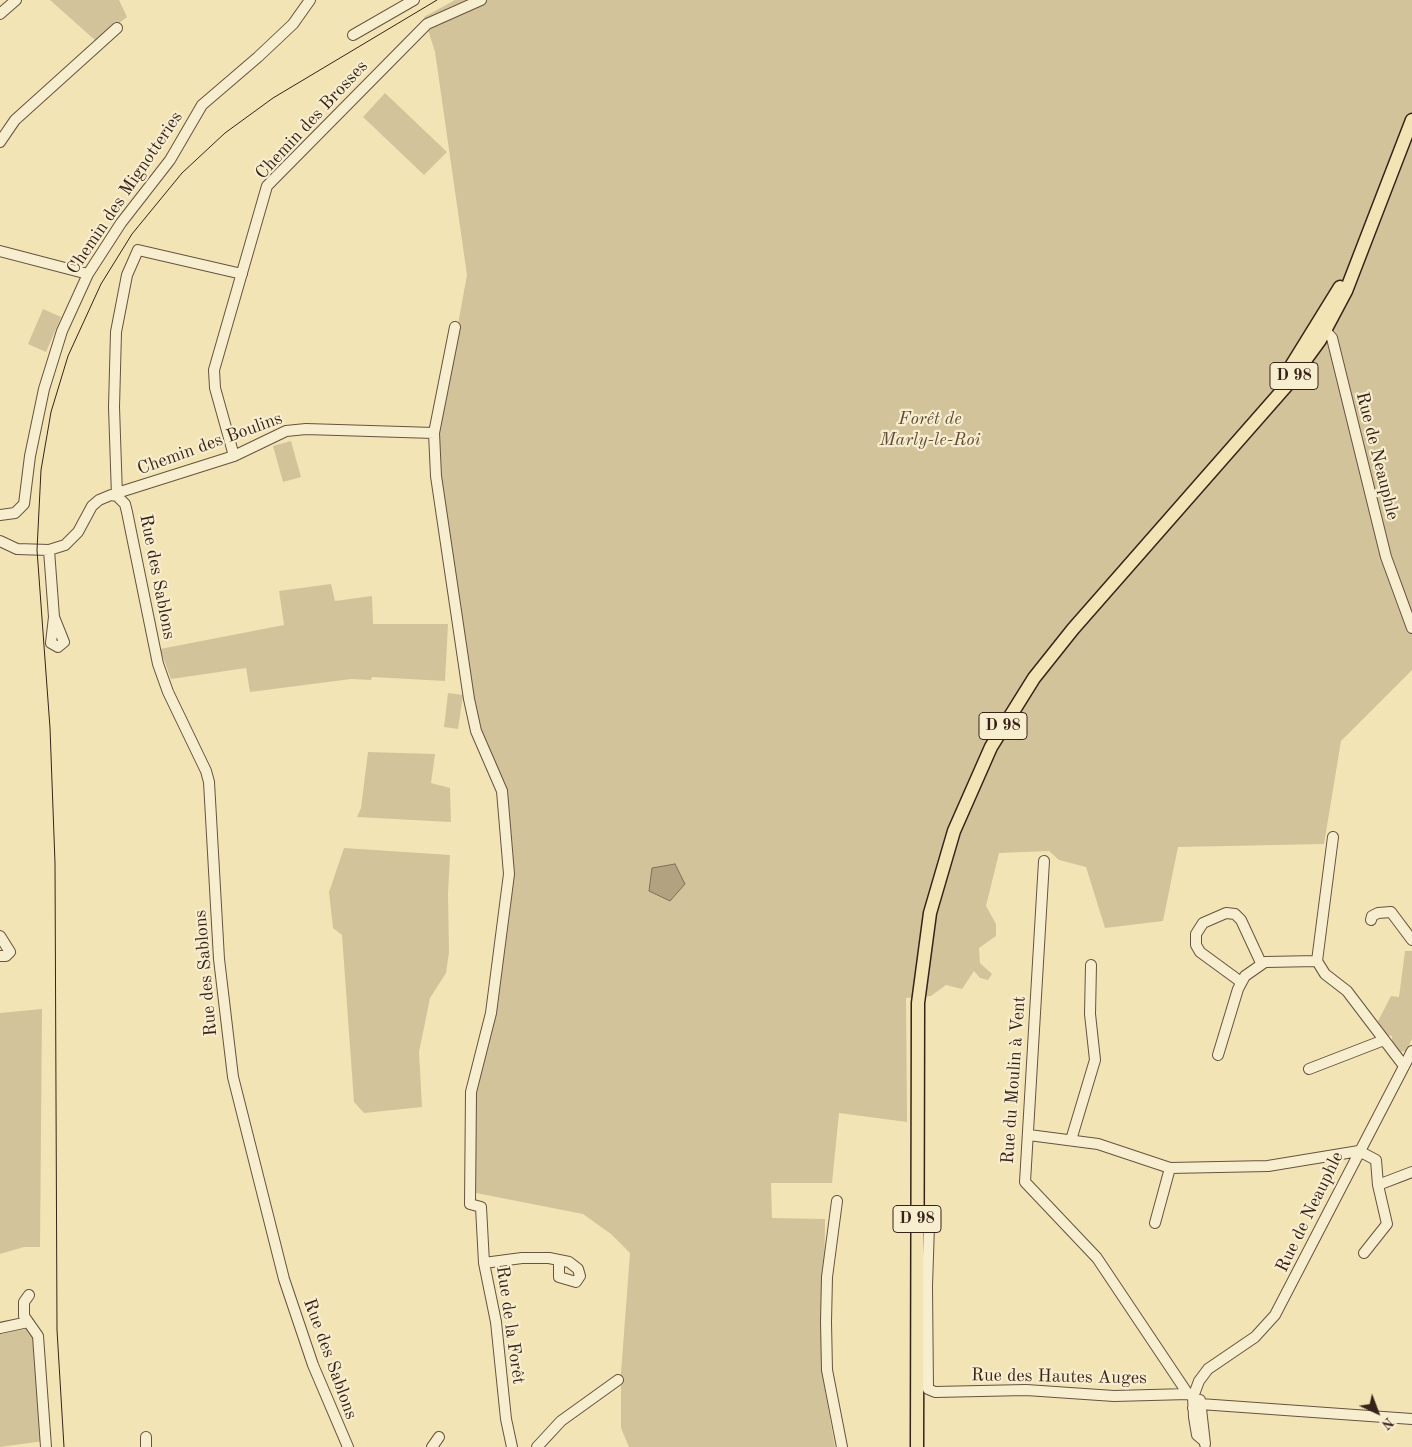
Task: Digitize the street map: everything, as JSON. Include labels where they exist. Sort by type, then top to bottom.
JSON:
[{"type":"main road","name":"D 98","points":[[916,1445],[918,1003],[927,928],[948,846],[968,794],[991,747],[1034,678],[1072,629],[1293,377],[1322,327],[1346,291],[1412,120]]},
{"type":"street","points":[[0,14],[16,0]]},
{"type":"street","name":"Chemin des Mignotteries","points":[[0,515],[15,513],[24,504],[30,456],[44,389],[62,330],[88,274],[121,222],[170,160],[202,105],[258,57],[292,24],[310,0]]},
{"type":"street","points":[[353,35],[414,0]]},
{"type":"street","name":"Chemin des Brosses","points":[[234,456],[216,388],[214,370],[267,186],[427,24],[481,0]]},
{"type":"street","points":[[0,142],[15,120],[117,28]]},
{"type":"street","points":[[117,495],[114,407],[116,332],[127,275],[138,250],[242,274]]},
{"type":"street","points":[[0,251],[88,274]]},
{"type":"street","points":[[434,433],[455,327]]},
{"type":"street","name":"Rue de Neauphle","points":[[1322,327],[1332,338],[1386,557],[1412,628]]},
{"type":"street","name":"Chemin des Boulins","points":[[48,550],[66,545],[72,540],[99,500],[234,456],[286,431],[306,429],[434,433]]},
{"type":"street","name":"Rue de la Forêt","points":[[434,433],[436,476],[469,699],[476,731],[502,791],[507,831],[510,874],[491,1013],[471,1092],[470,1204],[481,1207],[484,1264],[496,1322],[506,1419],[512,1447]]},
{"type":"street","name":"Rue des Sablons","points":[[117,495],[127,512],[158,664],[168,692],[206,772],[208,782],[220,976],[233,1076],[284,1279],[313,1365],[348,1447]]},
{"type":"street","points":[[0,541],[17,549],[48,550],[54,617]]},
{"type":"street","points":[[1332,837],[1317,962],[1325,974],[1347,991],[1404,1066]]},
{"type":"street","name":"Rue du Moulin à Vent","points":[[1044,861],[1029,1135],[1024,1177],[1027,1187],[1097,1258],[1194,1401]]},
{"type":"street","points":[[1371,920],[1372,916],[1378,913],[1391,912],[1412,940]]},
{"type":"street","points":[[1241,982],[1200,952],[1196,945],[1196,934],[1203,923],[1226,913],[1235,914],[1241,920],[1261,963]]},
{"type":"street","points":[[0,936],[10,952],[6,956],[0,956]]},
{"type":"street","points":[[1218,1055],[1241,982],[1261,963],[1317,962]]},
{"type":"street","points":[[1071,1140],[1095,1060],[1090,1014],[1091,965]]},
{"type":"street","points":[[1309,1069],[1384,1040]]},
{"type":"street","name":"Rue de Neauphle","points":[[1194,1401],[1204,1373],[1260,1332],[1275,1315],[1300,1271],[1359,1151],[1412,1051]]},
{"type":"street","points":[[1029,1135],[1098,1144],[1170,1168],[1268,1166],[1359,1151],[1376,1160],[1378,1185],[1387,1224],[1364,1253]]},
{"type":"street","points":[[1155,1223],[1170,1168]]},
{"type":"street","points":[[1378,1185],[1412,1172]]},
{"type":"street","points":[[837,1201],[827,1277],[826,1322],[827,1370],[842,1447]]},
{"type":"street","name":"Rue des Hautes Auges","points":[[929,1225],[927,1286],[928,1389],[935,1392],[1055,1390],[1194,1401]]},
{"type":"street","points":[[484,1264],[522,1258],[559,1260]]},
{"type":"street","points":[[29,1295],[24,1302],[24,1316],[38,1336],[46,1447]]},
{"type":"street","points":[[0,1328],[28,1322]]},
{"type":"street","points":[[537,1447],[561,1421],[618,1380]]},
{"type":"street","points":[[1205,1444],[1206,1437],[1194,1401],[1412,1419]]},
{"type":"street","points":[[432,1447],[439,1437]]},
{"type":"green space","points":[[50,0],[119,0],[127,17],[96,41]]},
{"type":"green space","name":"Forêt de Marly-le-Roi","points":[[455,0],[1412,0],[1412,670],[1341,741],[1324,844],[1178,847],[1163,921],[1105,928],[1086,867],[1059,860],[1049,851],[999,853],[986,906],[996,924],[996,936],[979,948],[980,963],[992,974],[988,980],[980,978],[974,971],[962,989],[946,985],[931,996],[906,998],[907,1122],[839,1113],[832,1183],[771,1183],[772,1218],[825,1219],[823,1379],[835,1447],[629,1447],[621,1428],[621,1373],[630,1253],[611,1234],[583,1214],[471,1192],[474,1087],[513,873],[506,796],[478,730],[439,476],[438,433],[467,275],[435,52],[424,17]]},
{"type":"green space","points":[[385,93],[447,152],[424,175],[363,117]]},
{"type":"green space","points":[[43,309],[61,317],[46,352],[28,344]]},
{"type":"green space","points":[[291,441],[301,477],[283,482],[273,446]]},
{"type":"green space","points":[[331,584],[335,601],[372,596],[373,624],[448,624],[445,681],[372,677],[371,680],[351,679],[250,692],[246,668],[171,679],[160,649],[284,625],[279,591]]},
{"type":"green space","points":[[448,693],[463,695],[458,729],[444,727]]},
{"type":"green space","points":[[368,752],[435,754],[431,783],[450,788],[451,822],[357,817],[361,808]]},
{"type":"green space","points":[[344,848],[450,855],[448,894],[449,952],[446,973],[430,998],[419,1052],[422,1107],[364,1113],[354,1102],[342,935],[333,928],[329,892]]},
{"type":"green space","points":[[1405,951],[1412,951],[1412,1039],[1406,1051],[1399,1052],[1392,1042],[1392,1036],[1386,1035],[1377,1023],[1391,996],[1399,997]]},
{"type":"green space","points":[[42,1009],[40,1247],[24,1247],[0,1254],[0,1013]]},
{"type":"green space","points":[[29,1327],[36,1338],[44,1441],[0,1447],[0,1331]]},
{"type":"shaded area","points":[[675,864],[685,884],[670,901],[649,891],[652,868]]},
{"type":"tram line","points":[[64,1447],[57,1330],[55,863],[50,728],[37,550],[41,470],[51,412],[68,356],[101,284],[132,234],[182,173],[225,133],[273,98],[437,0]]}]
